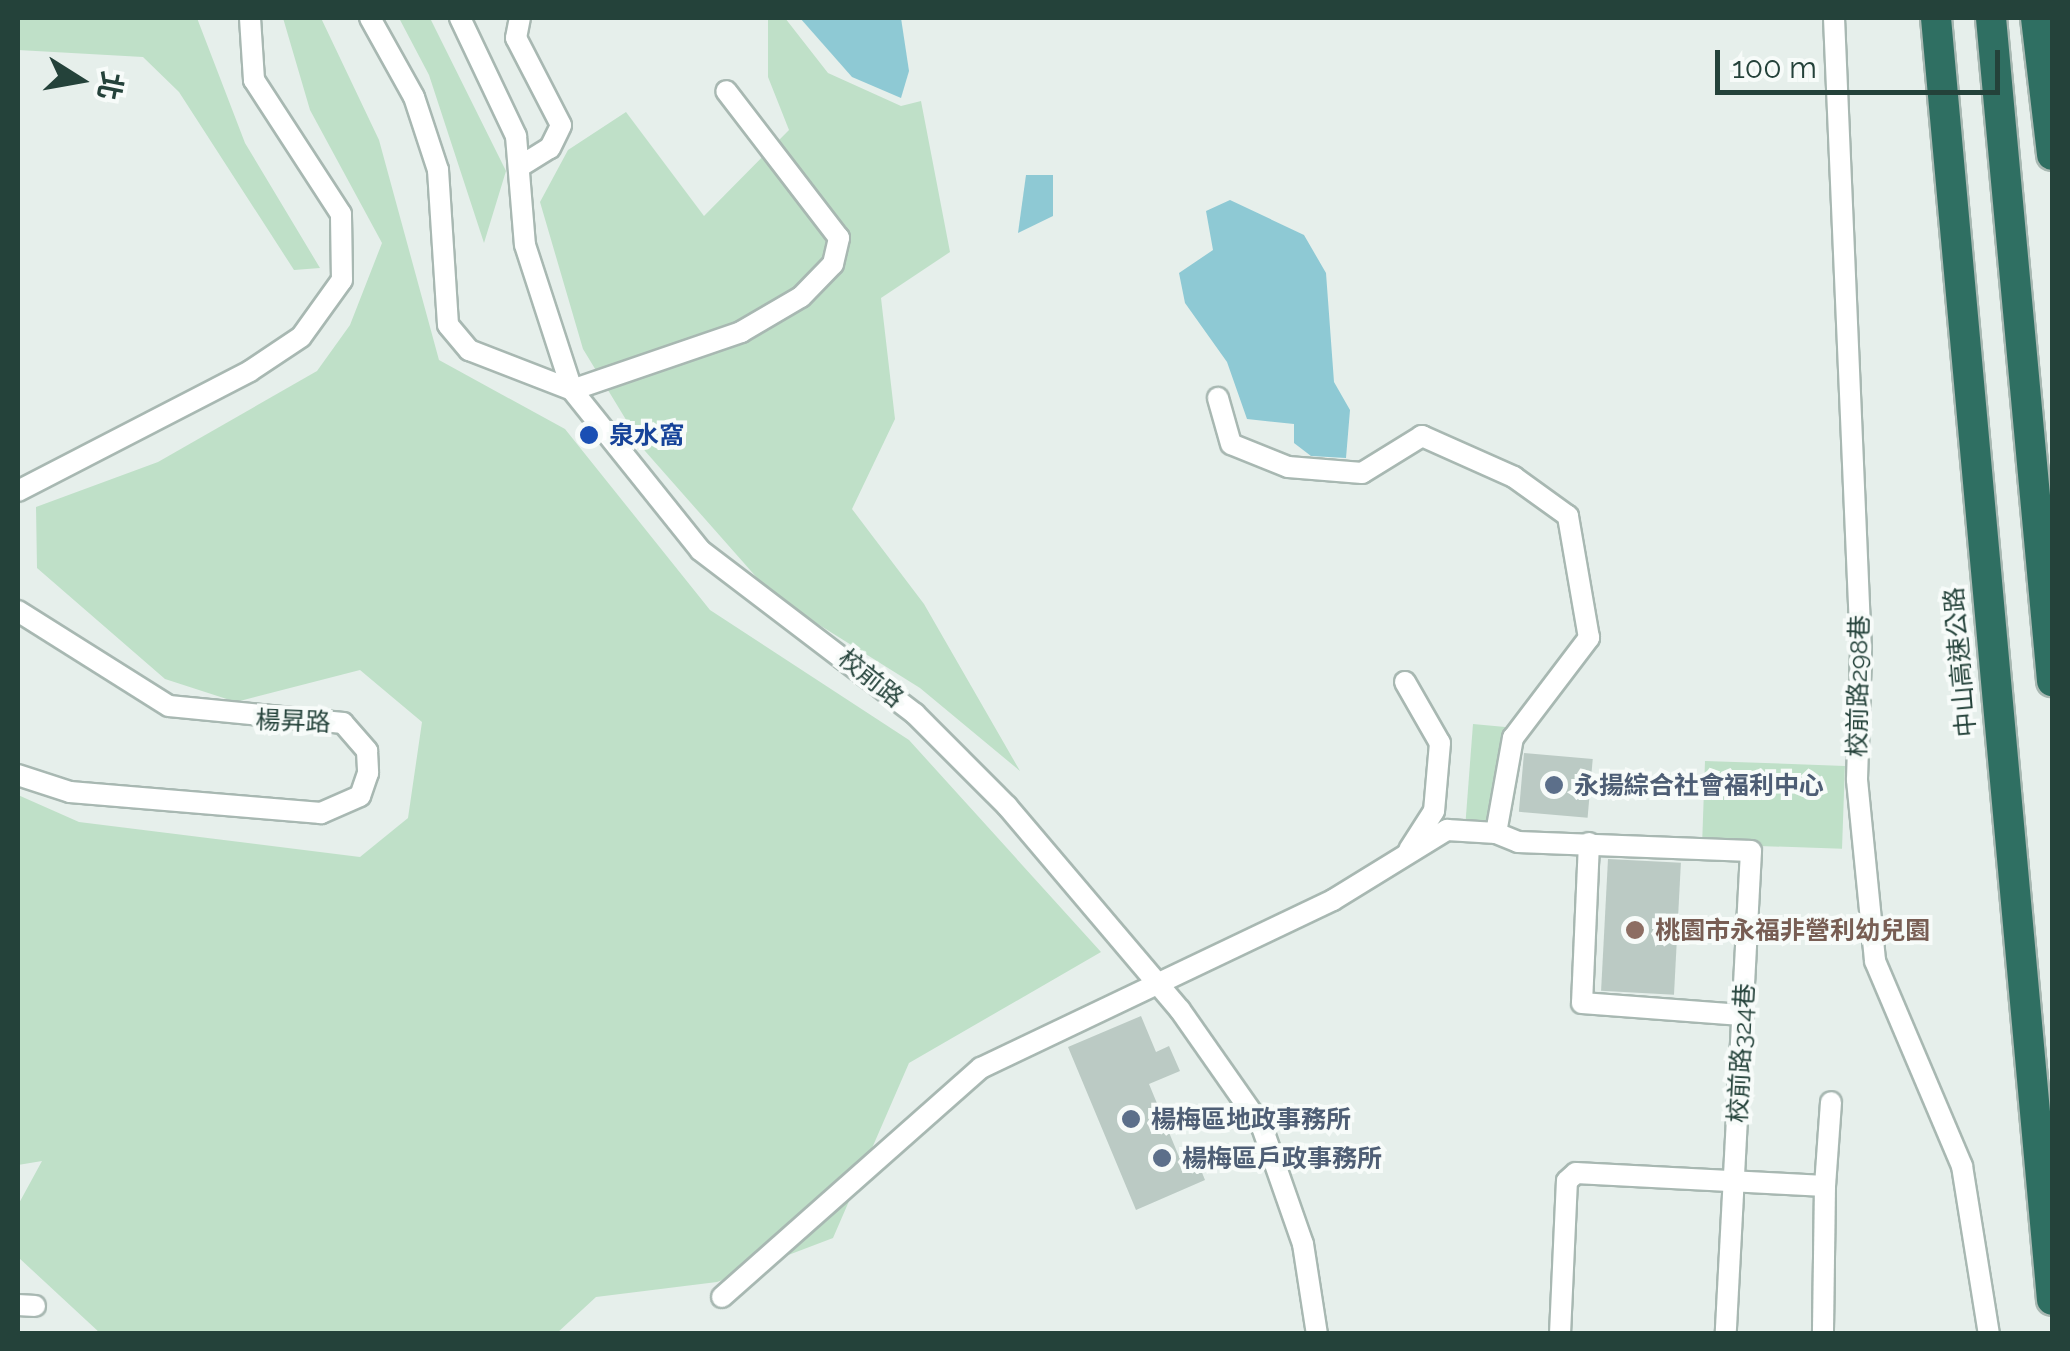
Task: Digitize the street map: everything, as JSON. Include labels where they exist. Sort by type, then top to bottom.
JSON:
[{"type":"highway","name":"中山高速公路","points":[[1936,18],[2052,1300]]},
{"type":"highway","points":[[1991,18],[2052,682]]},
{"type":"highway","points":[[2037,24],[2052,155]]},
{"type":"street","points":[[18,490],[250,371],[301,337],[342,280],[341,214],[254,80],[250,18]]},
{"type":"street","points":[[370,18],[414,97],[438,170],[448,325],[469,350],[572,390],[741,332],[834,264],[839,238],[726,91]]},
{"type":"street","name":"校前路","points":[[460,18],[516,136],[526,246],[572,390],[700,550],[915,714],[1154,979],[1262,1128],[1303,1244],[1317,1334]]},
{"type":"street","points":[[519,167],[550,148],[561,126],[516,38],[520,18]]},
{"type":"street","name":"校前路298巷","points":[[1834,18],[1861,652],[1857,780],[1875,962],[1962,1166],[1989,1334]]},
{"type":"street","points":[[2037,24],[2052,69]]},
{"type":"street","points":[[1218,398],[1231,444],[1288,467],[1362,473],[1422,436],[1514,477],[1568,516],[1588,638],[1513,738],[1496,832]]},
{"type":"street","name":"楊昇路","points":[[18,611],[169,706],[343,723],[368,751],[368,773],[360,796],[321,813],[70,792],[18,774]]},
{"type":"street","points":[[1403,860],[1434,811],[1440,743],[1406,682]]},
{"type":"street","name":"校前路324巷","points":[[722,1298],[981,1068],[1154,979],[1403,860],[1447,830],[1751,852],[1726,1334]]},
{"type":"street","points":[[1589,843],[1582,1003],[1742,1015]]},
{"type":"street","points":[[1823,1334],[1825,1186],[1831,1102]]},
{"type":"street","points":[[1560,1334],[1570,1175],[1825,1186]]},
{"type":"green space","points":[[18,18],[197,18],[245,143],[320,268],[294,270],[179,92],[143,57],[18,50]]},
{"type":"green space","points":[[283,18],[321,18],[379,140],[439,360],[565,429],[710,610],[909,740],[1101,952],[909,1063],[833,1238],[717,1282],[596,1297],[557,1333],[100,1333],[18,1257],[18,1205],[42,1161],[18,1165],[18,795],[79,822],[360,857],[408,818],[422,722],[360,670],[236,702],[165,679],[37,568],[36,507],[158,462],[317,371],[350,325],[382,243],[310,110]]},
{"type":"green space","points":[[399,18],[430,18],[506,171],[484,243],[429,75]]},
{"type":"green space","points":[[768,18],[785,18],[828,73],[901,106],[921,101],[950,252],[881,298],[895,419],[852,509],[924,604],[1020,771],[920,688],[773,596],[645,451],[583,349],[540,202],[568,150],[626,112],[704,216],[789,130],[768,77]]},
{"type":"green space","points":[[1473,724],[1516,728],[1503,815],[1465,829]]},
{"type":"green space","points":[[1705,761],[1845,766],[1842,849],[1702,844]]},
{"type":"water","points":[[800,18],[901,18],[909,71],[901,98],[852,77]]},
{"type":"water","points":[[1026,175],[1053,175],[1053,216],[1018,233]]},
{"type":"water","points":[[1230,200],[1304,235],[1326,273],[1334,382],[1350,410],[1346,458],[1311,456],[1294,443],[1294,424],[1247,419],[1227,362],[1185,303],[1179,273],[1213,250],[1206,211]]},
{"type":"building","name":"永揚綜合社會福利中心","points":[[1524,753],[1593,759],[1588,818],[1519,812]]},
{"type":"building","name":"桃園市永福非營利幼兒園","points":[[1608,859],[1681,863],[1674,995],[1601,991]]},
{"type":"building","name":"楊梅區地政事務所","points":[[1141,1016],[1156,1052],[1169,1046],[1180,1071],[1149,1084],[1180,1159],[1194,1153],[1205,1180],[1136,1210],[1068,1047]]},
{"type":"place","name":"泉水窩","points":[[589,435]]},
{"type":"place","name":"永揚綜合社會福利中心","points":[[1554,785]]},
{"type":"place","name":"桃園市永福非營利幼兒園","points":[[1635,930]]},
{"type":"place","name":"楊梅區地政事務所","points":[[1131,1119]]},
{"type":"place","name":"楊梅區戶政事務所","points":[[1162,1158]]}]
